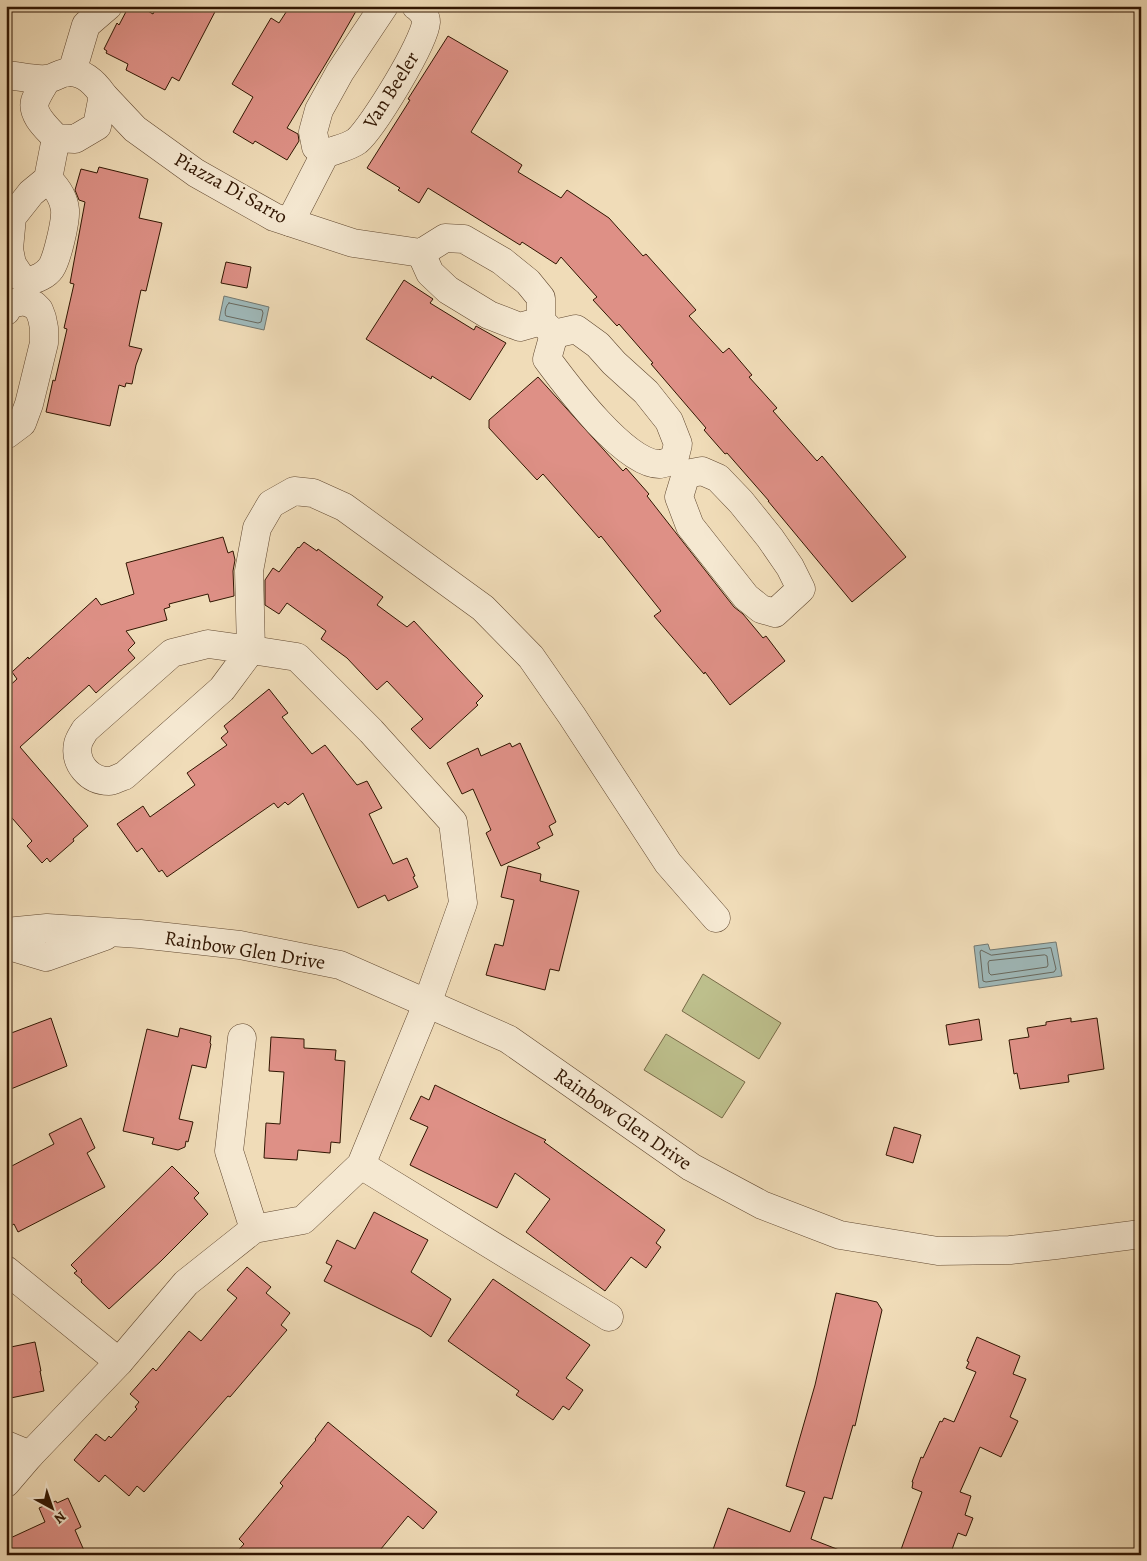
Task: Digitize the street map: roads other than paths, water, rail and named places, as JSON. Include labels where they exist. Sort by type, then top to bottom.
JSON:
[{"type":"street","points":[[36,113],[34,103],[59,76],[81,15],[108,6]]},
{"type":"street","points":[[290,222],[325,154],[316,147],[313,132],[320,110],[340,72],[384,6]]},
{"type":"street","name":"Van Beeler","points":[[325,154],[356,142],[373,122],[418,46],[426,21],[421,9],[416,6]]},
{"type":"street","points":[[6,75],[59,76],[79,74],[96,84],[103,96],[97,126]]},
{"type":"street","points":[[6,81],[56,138],[76,139],[97,126],[135,128]]},
{"type":"street","name":"Piazza Di Sarro","points":[[103,96],[135,128],[196,173],[274,217],[353,243],[421,253]]},
{"type":"street","points":[[19,297],[20,276],[12,264],[9,249],[12,216],[31,193],[48,179],[56,138]]},
{"type":"street","points":[[19,297],[51,268],[59,247],[65,209],[57,189],[48,179]]},
{"type":"street","points":[[421,253],[430,273],[448,290],[489,315],[520,326],[547,328],[576,329],[598,345],[614,363],[646,392],[669,422],[678,444],[680,467],[679,497],[690,526],[746,596],[761,609],[775,614],[801,589],[790,567],[770,538],[741,502],[718,478],[702,471],[680,467],[660,464],[646,460],[618,443],[572,393],[546,359],[547,328],[541,298],[528,282],[502,261],[464,239],[445,238],[421,253]]},
{"type":"street","points":[[6,436],[22,423],[29,404],[44,343],[44,328],[39,310],[34,304],[19,297]]},
{"type":"street","points":[[6,1483],[18,1450],[119,1362],[186,1283],[254,1229],[303,1220],[361,1165],[427,1004],[463,903],[453,822],[371,731],[297,657],[251,650],[208,644],[172,653],[85,730],[78,743],[78,757],[84,770],[96,778],[110,781],[124,776],[222,688],[251,650],[249,571],[257,528],[271,504],[294,491],[313,493],[344,506],[483,608],[531,657],[668,863],[716,918]]},
{"type":"street","name":"Rainbow Glen Drive","points":[[6,932],[47,928],[116,932],[240,945],[340,966],[508,1039],[691,1168],[762,1205],[840,1235],[938,1251],[1010,1250],[1141,1234]]},
{"type":"street","name":"Rainbow Glen Drive","points":[[6,945],[46,957],[116,932]]},
{"type":"street","points":[[242,1038],[229,1151],[254,1229]]},
{"type":"street","points":[[361,1165],[609,1317]]},
{"type":"street","points":[[6,1270],[119,1362]]},
{"type":"water","points":[[224,296],[269,307],[264,330],[219,320]]},
{"type":"water","points":[[1056,942],[1062,976],[979,988],[974,946],[988,944],[990,950]]}]
